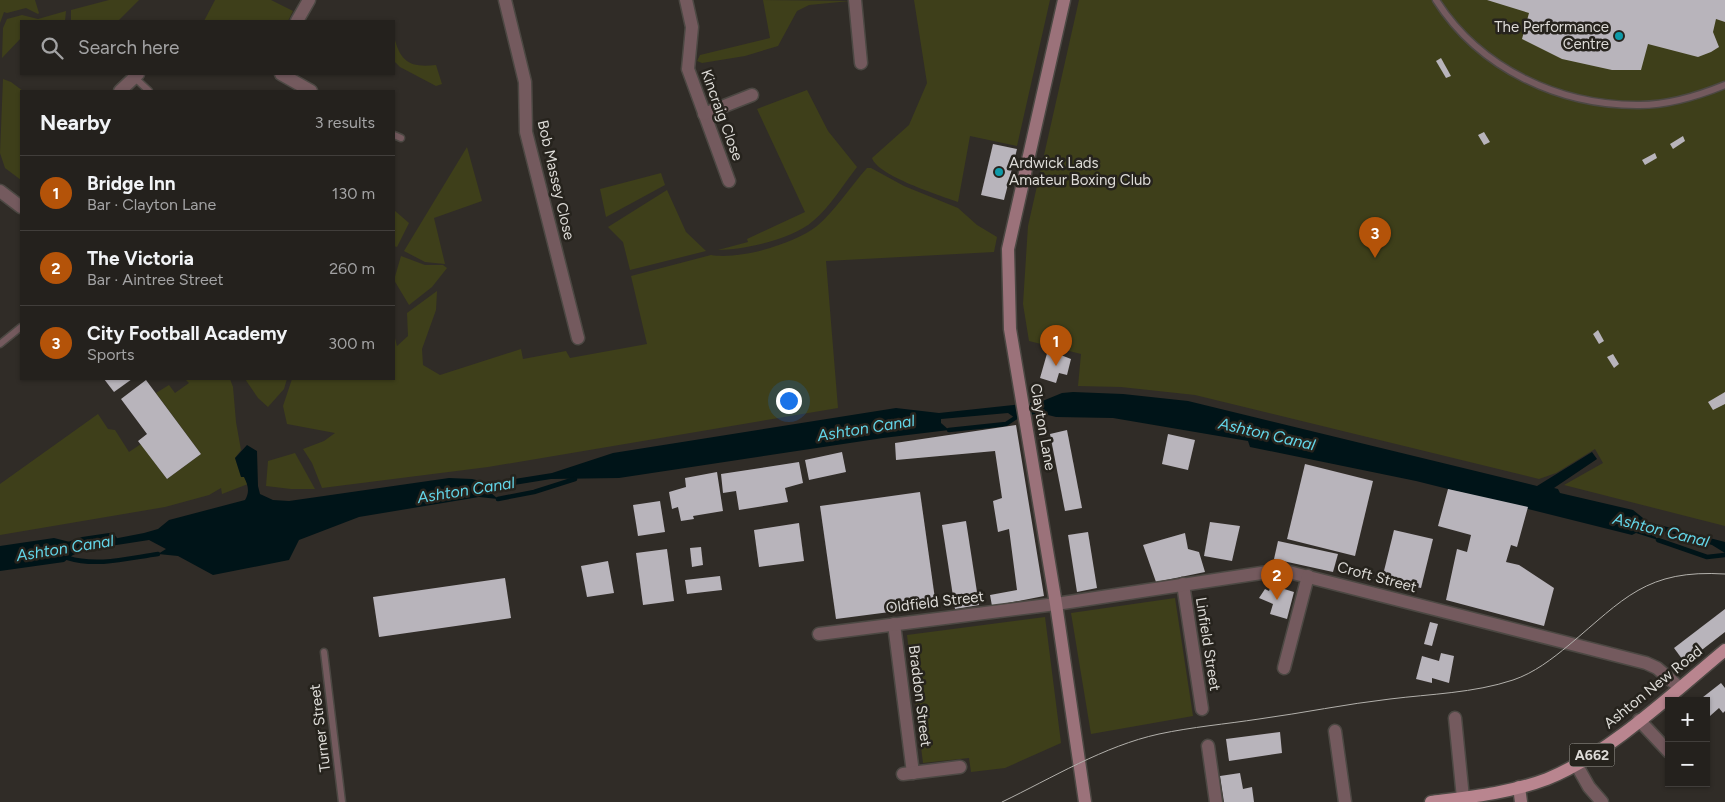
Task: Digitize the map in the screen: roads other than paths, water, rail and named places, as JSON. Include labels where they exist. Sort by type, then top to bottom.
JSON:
[{"type":"main road","name":"Ashton New Road","points":[[1431,802],[1519,787],[1547,779],[1599,750],[1723,655]]},
{"type":"street","points":[[298,20],[309,0]]},
{"type":"street","name":"Bob Massey Close","points":[[505,0],[525,82],[526,132],[578,338]]},
{"type":"street","name":"Kincraig Close","points":[[686,0],[692,27],[688,69],[729,181]]},
{"type":"street","points":[[855,0],[860,63]]},
{"type":"street","name":"Clayton Lane","points":[[1064,0],[1008,249],[1010,329],[1056,604],[1084,802]]},
{"type":"street","points":[[284,75],[309,90]]},
{"type":"street","points":[[121,90],[136,76]]},
{"type":"street","points":[[704,114],[752,95]]},
{"type":"street","points":[[0,191],[20,206]]},
{"type":"street","name":"Croft Street","points":[[1056,604],[1274,570],[1308,576],[1646,663],[1657,668],[1679,687]]},
{"type":"street","points":[[1284,668],[1308,576]]},
{"type":"street","name":"Linfield Street","points":[[1183,584],[1202,709]]},
{"type":"street","name":"Oldfield Street","points":[[819,634],[1056,604]]},
{"type":"street","name":"Braddon Street","points":[[894,624],[908,774],[960,767]]},
{"type":"street","points":[[1455,718],[1463,798]]},
{"type":"street","points":[[1639,720],[1665,748]]},
{"type":"street","points":[[1335,731],[1345,802]]},
{"type":"street","points":[[1208,746],[1216,802]]},
{"type":"street","points":[[1576,764],[1581,774],[1602,802]]},
{"type":"street","points":[[1519,787],[1521,802]]},
{"type":"lane","points":[[1436,0],[1445,13],[1475,46],[1521,78],[1566,96],[1596,103],[1641,105],[1682,99],[1725,85]]},
{"type":"lane","points":[[136,76],[148,90]]},
{"type":"lane","points":[[0,344],[20,329]]},
{"type":"lane","name":"Turner Street","points":[[324,652],[342,802]]},
{"type":"water","points":[[1062,393],[1123,394],[1188,401],[1537,486],[1592,452],[1597,459],[1554,488],[1558,489],[1560,493],[1633,510],[1648,522],[1725,542],[1725,553],[1712,545],[1653,528],[1651,531],[1658,540],[1636,533],[1632,535],[1416,481],[1250,447],[1248,441],[1113,418],[1056,417],[1040,413],[1015,418],[1008,413],[941,419],[941,423],[949,430],[883,438],[619,478],[551,479],[490,489],[490,492],[498,499],[479,497],[359,517],[299,540],[289,560],[213,575],[178,556],[158,554],[166,549],[149,540],[78,551],[64,562],[0,571],[0,546],[54,538],[82,545],[144,533],[158,529],[169,520],[245,500],[248,494],[247,486],[244,477],[241,477],[235,458],[247,445],[257,451],[260,494],[273,500],[289,501],[449,478],[472,479],[489,483],[552,473],[613,453],[896,408],[939,413],[1040,402]]},
{"type":"waterway","points":[[949,430],[1006,424],[1015,418]]},
{"type":"waterway","points":[[498,499],[534,492],[575,479]]},
{"type":"waterway","name":"Ashton Canal","points":[[66,550],[83,544],[110,540]]},
{"type":"waterway","points":[[1658,540],[1707,557],[1725,555]]},
{"type":"waterway","points":[[68,558],[79,561],[102,562],[158,554]]},
{"type":"tram line","points":[[1002,802],[1098,754],[1159,734],[1374,701],[1483,688],[1513,680],[1528,674],[1549,660],[1605,614],[1638,590],[1655,582],[1675,577],[1698,574],[1725,574]]},
{"type":"place","name":"The Performance Centre","points":[[1619,36]]},
{"type":"place","name":"Ardwick Lads Amateur Boxing Club","points":[[999,172]]},
{"type":"place","name":"City Football Academy","points":[[1375,258]]},
{"type":"place","name":"Bridge Inn","points":[[1056,366]]},
{"type":"place","name":"The Victoria","points":[[1277,600]]}]
